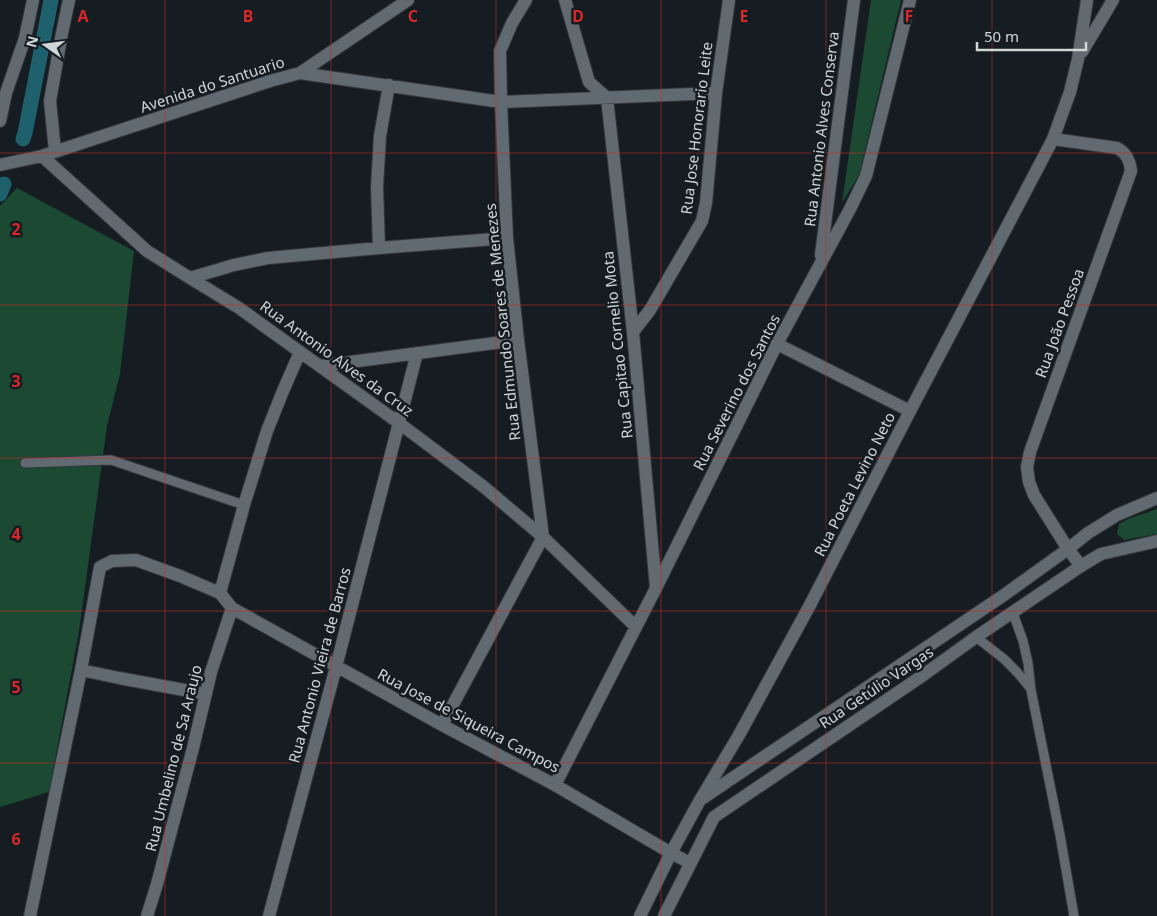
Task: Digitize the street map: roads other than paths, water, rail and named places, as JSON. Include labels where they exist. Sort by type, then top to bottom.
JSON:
[{"type":"street","points":[[0,121],[3,90],[25,38],[33,0]]},
{"type":"street","points":[[55,152],[50,101],[69,0]]},
{"type":"street","points":[[300,74],[408,0]]},
{"type":"street","name":"Rua Edmundo Soares de Menezes","points":[[526,0],[512,23],[500,51],[501,102],[506,238],[543,537]]},
{"type":"street","points":[[564,0],[589,82],[607,98]]},
{"type":"street","name":"Rua Jose Honorario Leite","points":[[633,332],[650,310],[702,221],[706,203],[716,93],[729,0]]},
{"type":"street","name":"Rua Antonio Alves Conserva","points":[[820,263],[854,0]]},
{"type":"street","name":"Rua Severino dos Santos","points":[[555,785],[656,588],[777,344],[866,176],[910,0]]},
{"type":"street","name":"Rua Poeta Levino Neto","points":[[640,916],[671,853],[739,735],[810,605],[1053,139],[1070,92],[1078,59],[1087,0]]},
{"type":"street","name":"Rua Poeta Levino Neto","points":[[1078,59],[1113,0]]},
{"type":"street","name":"Avenida do Santuario","points":[[42,156],[270,81],[300,74],[501,102],[716,93]]},
{"type":"street","points":[[379,248],[377,187],[380,136],[389,85]]},
{"type":"street","name":"Rua Capitao Cornelio Mota","points":[[607,98],[633,332],[656,588]]},
{"type":"street","name":"Rua João Pessoa","points":[[1053,139],[1118,148],[1128,157],[1131,171],[1030,452],[1027,467],[1029,482],[1034,495],[1081,566]]},
{"type":"street","points":[[0,165],[42,156]]},
{"type":"street","name":"Rua Antonio Alves da Cruz","points":[[42,156],[53,168],[147,251],[239,308],[484,486],[543,537],[636,627]]},
{"type":"street","points":[[190,278],[234,265],[268,258],[506,238]]},
{"type":"street","points":[[320,366],[518,340]]},
{"type":"street","points":[[777,344],[910,411]]},
{"type":"street","points":[[220,593],[267,431],[300,352]]},
{"type":"street","name":"Rua Antonio Vieira de Barros","points":[[269,916],[417,353]]},
{"type":"street","name":"Rua Getúlio Vargas","points":[[700,800],[1004,595],[1088,533],[1117,516],[1157,498]]},
{"type":"street","points":[[442,725],[543,537]]},
{"type":"street","name":"Rua Getúlio Vargas","points":[[664,916],[714,817],[1100,554],[1157,541]]},
{"type":"street","points":[[30,916],[81,670],[100,567],[112,561],[136,560],[220,593],[232,608]]},
{"type":"street","points":[[1004,595],[1013,613]]},
{"type":"street","name":"Rua Jose de Siqueira Campos","points":[[232,608],[336,667],[555,785],[690,863]]},
{"type":"street","name":"Rua Umbelino de Sa Araujo","points":[[147,916],[214,664],[232,608]]},
{"type":"street","points":[[966,620],[976,637]]},
{"type":"street","points":[[81,670],[206,694]]},
{"type":"lane","points":[[25,462],[111,460],[244,505]]},
{"type":"lane","points":[[1013,613],[1023,641],[1028,663],[1031,690],[1074,916]]},
{"type":"lane","points":[[976,637],[1004,659],[1031,690]]},
{"type":"waterway","points":[[23,139],[51,0]]},
{"type":"waterway","points":[[0,194],[4,184]]}]
